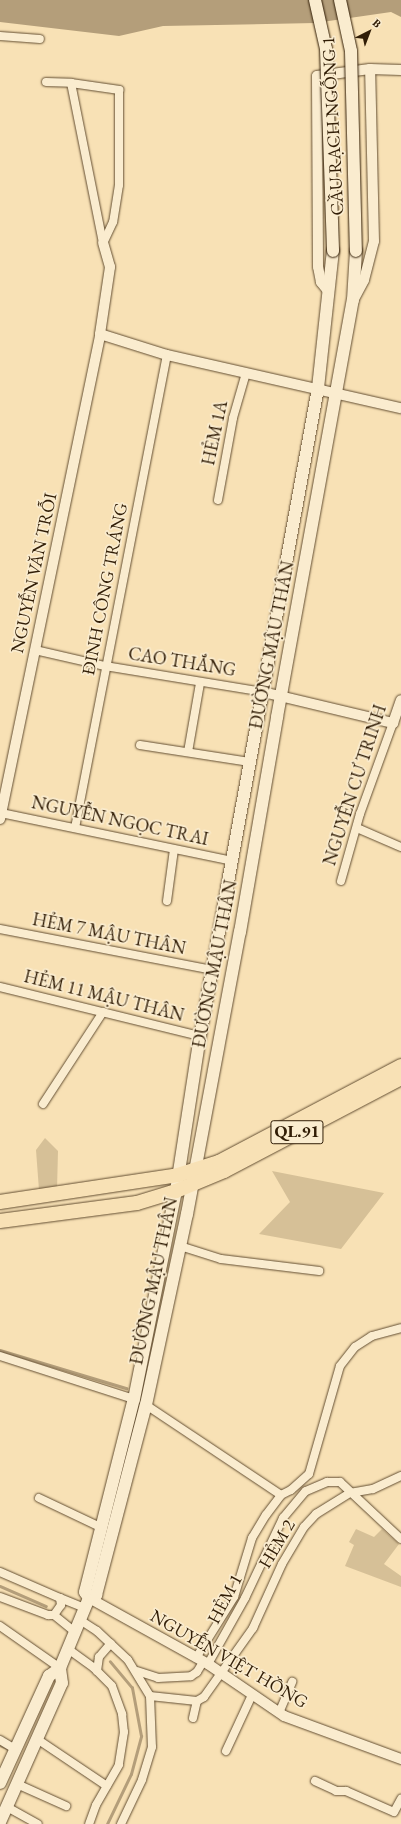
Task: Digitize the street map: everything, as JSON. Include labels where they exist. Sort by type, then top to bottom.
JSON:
[{"type":"highway","name":"QL.91","points":[[0,1202],[178,1175],[219,1162],[401,1066]]},
{"type":"highway","name":"QL.91","points":[[0,1221],[137,1203],[176,1191],[224,1171],[401,1078]]},
{"type":"main road","name":"CẦU RẠCH NGỖNG 1","points":[[315,0],[326,49],[333,250]]},
{"type":"main road","name":"CẦU RẠCH NGỖNG 1","points":[[340,0],[351,51],[356,251]]},
{"type":"main road","name":"ĐƯỜNG MẬU THÂN","points":[[0,1783],[49,1676],[60,1668],[80,1620],[86,1599],[100,1527],[134,1398],[176,1191],[200,1036],[318,388],[333,250]]},
{"type":"main road","name":"ĐƯỜNG MẬU THÂN","points":[[86,1599],[96,1595],[146,1405],[180,1246],[240,932],[337,393],[353,300],[356,251]]},
{"type":"main road","points":[[220,927],[240,932]]},
{"type":"main road","points":[[134,1398],[146,1405]]},
{"type":"main road","name":"ĐƯỜNG MẬU THÂN","points":[[0,1822],[62,1683],[60,1668]]},
{"type":"street","points":[[0,36],[40,39]]},
{"type":"street","points":[[329,292],[321,282],[318,267],[318,76],[370,69],[401,70]]},
{"type":"street","points":[[353,300],[364,280],[374,241],[370,69]]},
{"type":"street","points":[[46,82],[71,83],[119,90],[119,184],[113,222],[103,243]]},
{"type":"street","name":"NGUYỄN VĂN TRỖI","points":[[1,816],[100,334],[110,267],[103,243],[71,83]]},
{"type":"street","points":[[100,334],[167,355],[401,408]]},
{"type":"street","name":"ĐINH CÔNG TRÁNG","points":[[75,828],[105,666],[167,355]]},
{"type":"street","name":"HẺM 1A","points":[[218,500],[233,418],[246,372]]},
{"type":"street","name":"CAO THẮNG","points":[[35,650],[105,666],[200,683],[263,692],[393,723]]},
{"type":"street","points":[[188,752],[200,683]]},
{"type":"street","name":"NGUYỄN CƯ TRINH","points":[[341,881],[356,828],[401,700]]},
{"type":"street","points":[[140,745],[250,762]]},
{"type":"street","name":"NGUYỄN NGỌC TRAI","points":[[1,816],[75,828],[232,861]]},
{"type":"street","points":[[356,828],[401,847]]},
{"type":"street","points":[[167,901],[174,849]]},
{"type":"street","name":"HẺM 7 MẬU THÂN","points":[[0,929],[212,970]]},
{"type":"street","name":"HẺM 11 MẬU THÂN","points":[[0,987],[200,1036]]},
{"type":"street","points":[[43,1104],[103,1012]]},
{"type":"street","points":[[180,1246],[221,1259],[318,1271]]},
{"type":"street","points":[[137,1671],[158,1678],[191,1676],[197,1672],[234,1597],[252,1538],[281,1495],[291,1490],[309,1474],[340,1366],[355,1348],[372,1336],[401,1328]]},
{"type":"street","points":[[0,1356],[134,1398]]},
{"type":"street","points":[[146,1405],[281,1495]]},
{"type":"street","name":"HẺM 2","points":[[197,1701],[204,1697],[222,1674],[253,1628],[282,1564],[304,1527],[316,1514],[350,1493],[374,1489],[401,1476]]},
{"type":"street","name":"HẺM 1","points":[[202,1661],[245,1598],[276,1530],[297,1499],[313,1487],[334,1481],[340,1482],[350,1493]]},
{"type":"street","points":[[350,1493],[401,1539]]},
{"type":"street","points":[[39,1498],[100,1527]]},
{"type":"street","points":[[0,1572],[60,1598],[86,1599]]},
{"type":"street","points":[[0,1597],[54,1615],[75,1632]]},
{"type":"street","points":[[54,1615],[61,1605],[60,1598]]},
{"type":"street","name":"NGUYỄN VIỆT HỒNG","points":[[86,1599],[202,1661],[279,1712],[401,1759]]},
{"type":"street","points":[[80,1620],[111,1643],[137,1671],[150,1696],[152,1747],[142,1780],[121,1824]]},
{"type":"street","points":[[0,1626],[60,1668]]},
{"type":"street","points":[[97,1671],[99,1657],[111,1643]]},
{"type":"street","points":[[68,1650],[97,1671],[112,1686],[117,1698],[124,1732],[119,1765],[107,1786],[90,1824]]},
{"type":"street","points":[[279,1712],[292,1682]]},
{"type":"street","points":[[226,1751],[252,1695]]},
{"type":"street","points":[[150,1696],[197,1701],[193,1718]]},
{"type":"street","points":[[37,1739],[107,1786]]},
{"type":"street","points":[[0,1740],[15,1749]]},
{"type":"street","points":[[315,1781],[336,1792],[346,1791],[394,1812],[401,1799]]},
{"type":"street","points":[[17,1784],[66,1806]]},
{"type":"street","points":[[7,1806],[38,1824]]},
{"type":"shaded area","points":[[0,0],[401,0],[401,17],[391,12],[315,23],[163,26],[119,36],[0,22]]},
{"type":"shaded area","points":[[45,1138],[58,1151],[57,1189],[39,1190],[36,1150]]},
{"type":"shaded area","points":[[272,1171],[384,1193],[341,1249],[259,1234],[290,1202]]},
{"type":"shaded area","points":[[356,1529],[374,1537],[382,1529],[399,1544],[384,1564],[401,1576],[401,1587],[345,1566],[354,1545],[349,1542]]},
{"type":"waterway","points":[[0,1350],[126,1388]]},
{"type":"waterway","points":[[0,1586],[46,1606]]},
{"type":"waterway","points":[[107,1824],[131,1774],[141,1736],[132,1688],[110,1662]]},
{"type":"waterway","points":[[0,1745],[7,1748]]}]
